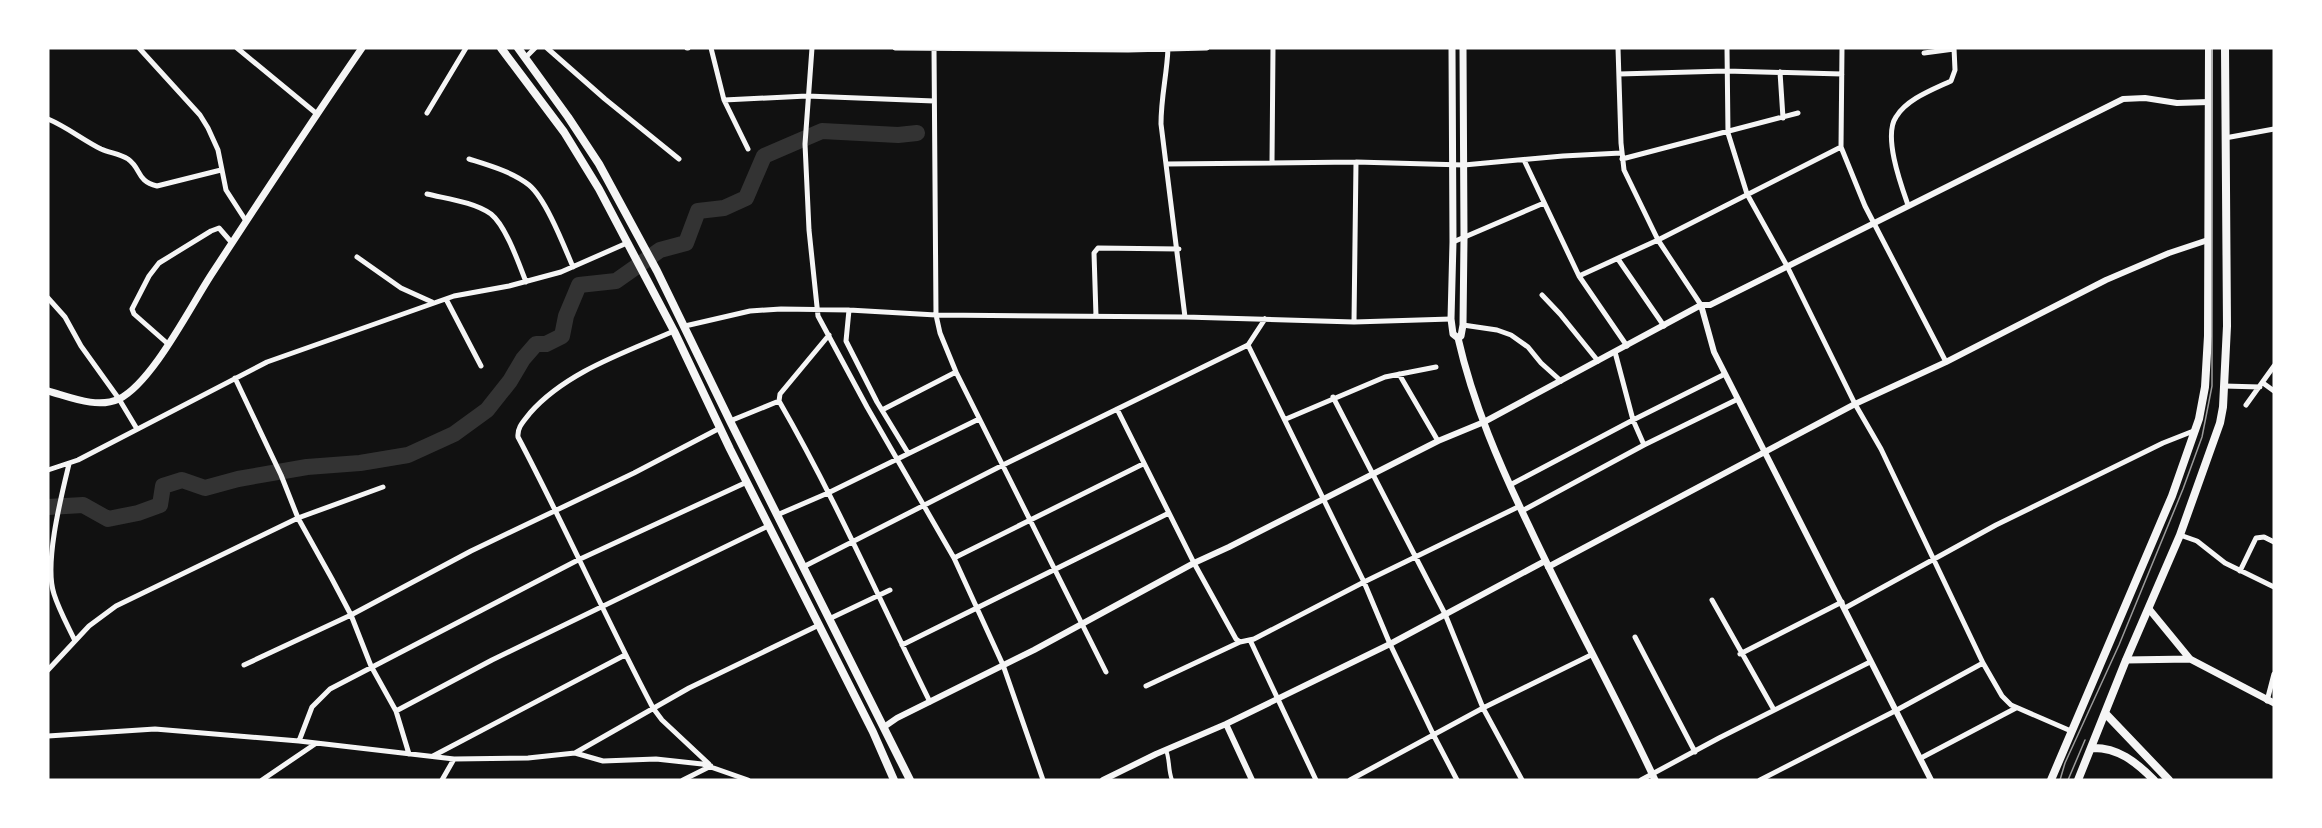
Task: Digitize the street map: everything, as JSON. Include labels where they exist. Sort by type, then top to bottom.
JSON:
[{"type":"main road","points":[[48,392],[95,403],[109,402],[119,399],[143,380],[362,48]]},
{"type":"main road","points":[[501,48],[579,155],[627,243],[674,331],[768,526],[873,732],[894,780]]},
{"type":"main road","points":[[518,48],[599,164],[657,271],[910,780]]},
{"type":"main road","points":[[1452,48],[1451,319],[1453,334],[1458,338],[1484,423],[1510,485],[1654,777]]},
{"type":"main road","points":[[1458,338],[1461,336],[1462,325],[1464,238],[1463,48]]},
{"type":"main road","points":[[2050,780],[2172,496],[2196,430],[2205,387],[2208,336],[2209,48]]},
{"type":"main road","points":[[2078,780],[2126,660],[2180,535],[2220,423],[2224,386],[2228,247],[2225,48]]},
{"type":"main road","points":[[2149,609],[2190,659],[2271,702]]},
{"type":"main road","points":[[2126,660],[2190,659]]},
{"type":"main road","points":[[2105,713],[2169,780]]},
{"type":"main road","points":[[2091,748],[2124,755],[2139,765],[2154,780]]},
{"type":"street","points":[[140,48],[200,115],[216,144],[230,199],[246,221]]},
{"type":"street","points":[[237,48],[317,114]]},
{"type":"street","points":[[427,113],[466,48]]},
{"type":"street","points":[[525,58],[536,48]]},
{"type":"street","points":[[547,48],[679,159]]},
{"type":"street","points":[[711,48],[724,100],[748,148]]},
{"type":"street","points":[[812,48],[805,144],[809,230],[816,309],[820,323],[829,335],[896,459],[925,504],[954,558],[1003,665],[1043,780]]},
{"type":"street","points":[[895,48],[1208,48]]},
{"type":"street","points":[[934,48],[936,315],[940,333],[979,419],[1106,672]]},
{"type":"street","points":[[1272,162],[1273,48]]},
{"type":"street","points":[[1618,48],[1622,156],[1631,187],[1658,240],[1701,305],[1714,352],[1931,780]]},
{"type":"street","points":[[1727,48],[1728,133],[1747,194],[1787,266],[1855,404],[1881,450],[1983,663],[2002,696],[2016,708],[2071,730]]},
{"type":"street","points":[[1842,48],[1841,147],[1864,206],[1946,362]]},
{"type":"street","points":[[1168,49],[1161,99],[1166,164],[1179,249],[1185,317]]},
{"type":"street","points":[[1908,205],[1894,157],[1893,124],[1905,107],[1951,81],[1955,70],[1954,49],[1924,53]]},
{"type":"street","points":[[1620,74],[1726,71],[1842,74]]},
{"type":"street","points":[[1780,72],[1783,118]]},
{"type":"street","points":[[724,100],[807,96],[934,101]]},
{"type":"street","points":[[873,732],[1194,563],[1438,441],[1484,423],[1701,305],[1710,305],[2123,99],[2145,98],[2176,103],[2209,102]]},
{"type":"street","points":[[1166,164],[1356,162],[1464,165],[1622,156],[1728,133],[1798,113]]},
{"type":"street","points":[[48,119],[102,149],[126,158],[132,163],[140,178],[152,185],[157,186],[221,170]]},
{"type":"street","points":[[2225,138],[2274,129]]},
{"type":"street","points":[[1579,276],[1658,240],[1841,147]]},
{"type":"street","points":[[469,159],[530,185],[561,238],[573,267]]},
{"type":"street","points":[[1524,160],[1579,276],[1627,346]]},
{"type":"street","points":[[1354,322],[1356,162]]},
{"type":"street","points":[[428,194],[475,206],[492,215],[513,252],[526,282]]},
{"type":"street","points":[[1453,242],[1544,204]]},
{"type":"street","points":[[168,344],[134,314],[132,309],[149,276],[159,264],[211,231],[222,230],[232,243]]},
{"type":"street","points":[[1102,780],[1226,724],[1390,644],[1855,404],[1946,362],[2106,280],[2169,253],[2208,240]]},
{"type":"street","points":[[48,470],[69,464],[267,362],[433,302],[526,282],[573,267],[627,243]]},
{"type":"street","points":[[1096,316],[1094,253],[1098,248],[1179,249]]},
{"type":"street","points":[[357,257],[401,288],[433,302]]},
{"type":"street","points":[[1617,259],[1664,326]]},
{"type":"street","points":[[1542,296],[1560,314],[1598,361]]},
{"type":"street","points":[[48,298],[65,317],[81,346],[119,399],[137,429]]},
{"type":"street","points":[[446,299],[481,366]]},
{"type":"street","points":[[710,765],[669,728],[652,708],[578,560],[557,510],[518,437],[521,423],[552,391],[595,366],[685,326],[750,311],[816,309],[936,315],[1185,317],[1354,322],[1451,319]]},
{"type":"street","points":[[849,310],[845,337],[877,402],[908,453]]},
{"type":"street","points":[[803,567],[925,504],[1248,345],[1265,319]]},
{"type":"street","points":[[1462,325],[1497,330],[1511,335],[1528,347],[1541,363],[1561,381]]},
{"type":"street","points":[[829,335],[780,394],[778,401],[828,493],[930,702]]},
{"type":"street","points":[[833,343],[845,337]]},
{"type":"street","points":[[1248,345],[1286,419],[1364,582],[1390,644],[1457,780]]},
{"type":"street","points":[[1615,352],[1633,420],[1644,445]]},
{"type":"street","points":[[2246,405],[2274,366]]},
{"type":"street","points":[[1286,419],[1333,397],[1399,374],[1436,367]]},
{"type":"street","points":[[882,410],[956,372]]},
{"type":"street","points":[[1399,374],[1438,441]]},
{"type":"street","points":[[1510,485],[1725,374]]},
{"type":"street","points":[[235,378],[298,518],[351,615],[371,666],[396,711],[409,754]]},
{"type":"street","points":[[2224,386],[2262,385],[2274,391]]},
{"type":"street","points":[[1333,397],[1445,614],[1483,708],[1522,780]]},
{"type":"street","points":[[1146,686],[1240,642],[1250,640],[1738,399]]},
{"type":"street","points":[[730,421],[778,401]]},
{"type":"street","points":[[867,407],[877,402]]},
{"type":"street","points":[[1117,409],[1194,563],[1236,639],[1240,642]]},
{"type":"street","points":[[777,515],[828,493],[979,419]]},
{"type":"street","points":[[244,664],[351,615],[471,550],[557,510],[720,428]]},
{"type":"street","points":[[1740,654],[1844,605],[2105,470],[2179,435],[2196,430]]},
{"type":"street","points":[[69,464],[50,574],[54,594],[75,641]]},
{"type":"street","points":[[954,558],[1143,464]]},
{"type":"street","points":[[299,741],[312,706],[330,689],[578,560],[747,482]]},
{"type":"street","points":[[48,670],[89,626],[116,606],[298,518],[383,487]]},
{"type":"street","points":[[902,645],[1169,513]]},
{"type":"street","points":[[396,711],[492,660],[768,526]]},
{"type":"street","points":[[2180,535],[2197,541],[2220,560],[2274,587]]},
{"type":"street","points":[[2240,571],[2256,538],[2264,537],[2274,542]]},
{"type":"street","points":[[829,619],[890,591]]},
{"type":"street","points":[[1712,600],[1740,654],[1774,710]]},
{"type":"street","points":[[575,753],[652,708],[819,625]]},
{"type":"street","points":[[1635,637],[1695,753]]},
{"type":"street","points":[[1250,640],[1316,780]]},
{"type":"street","points":[[433,756],[625,655]]},
{"type":"street","points":[[1350,780],[1483,708],[1592,655]]},
{"type":"street","points":[[1641,780],[1654,777],[1774,710],[1870,662]]},
{"type":"street","points":[[1760,780],[1983,663]]},
{"type":"street","points":[[2271,702],[2274,674]]},
{"type":"street","points":[[1921,758],[2016,708]]},
{"type":"street","points":[[1226,724],[1252,780]]},
{"type":"street","points":[[48,736],[155,729],[299,741],[454,759],[528,758],[575,753],[603,761],[656,759],[710,765],[748,780]]},
{"type":"street","points":[[262,780],[315,744]]},
{"type":"street","points":[[1165,750],[1169,757],[1172,780]]},
{"type":"street","points":[[442,780],[454,759]]},
{"type":"street","points":[[683,780],[710,765]]},
{"type":"waterway","points":[[48,507],[83,505],[108,519],[138,513],[160,505],[163,486],[182,480],[205,488],[238,479],[307,467],[360,463],[408,455],[454,434],[487,410],[536,344],[546,344],[562,336],[566,316],[579,285],[616,281],[660,250],[686,243],[698,211],[724,208],[746,198],[764,156],[822,131],[898,135],[917,133]]},
{"type":"tram line","points":[[2060,780],[2065,763],[2119,645],[2202,437],[2212,386],[2212,48]]},
{"type":"tram line","points":[[2068,780],[2085,740]]}]
